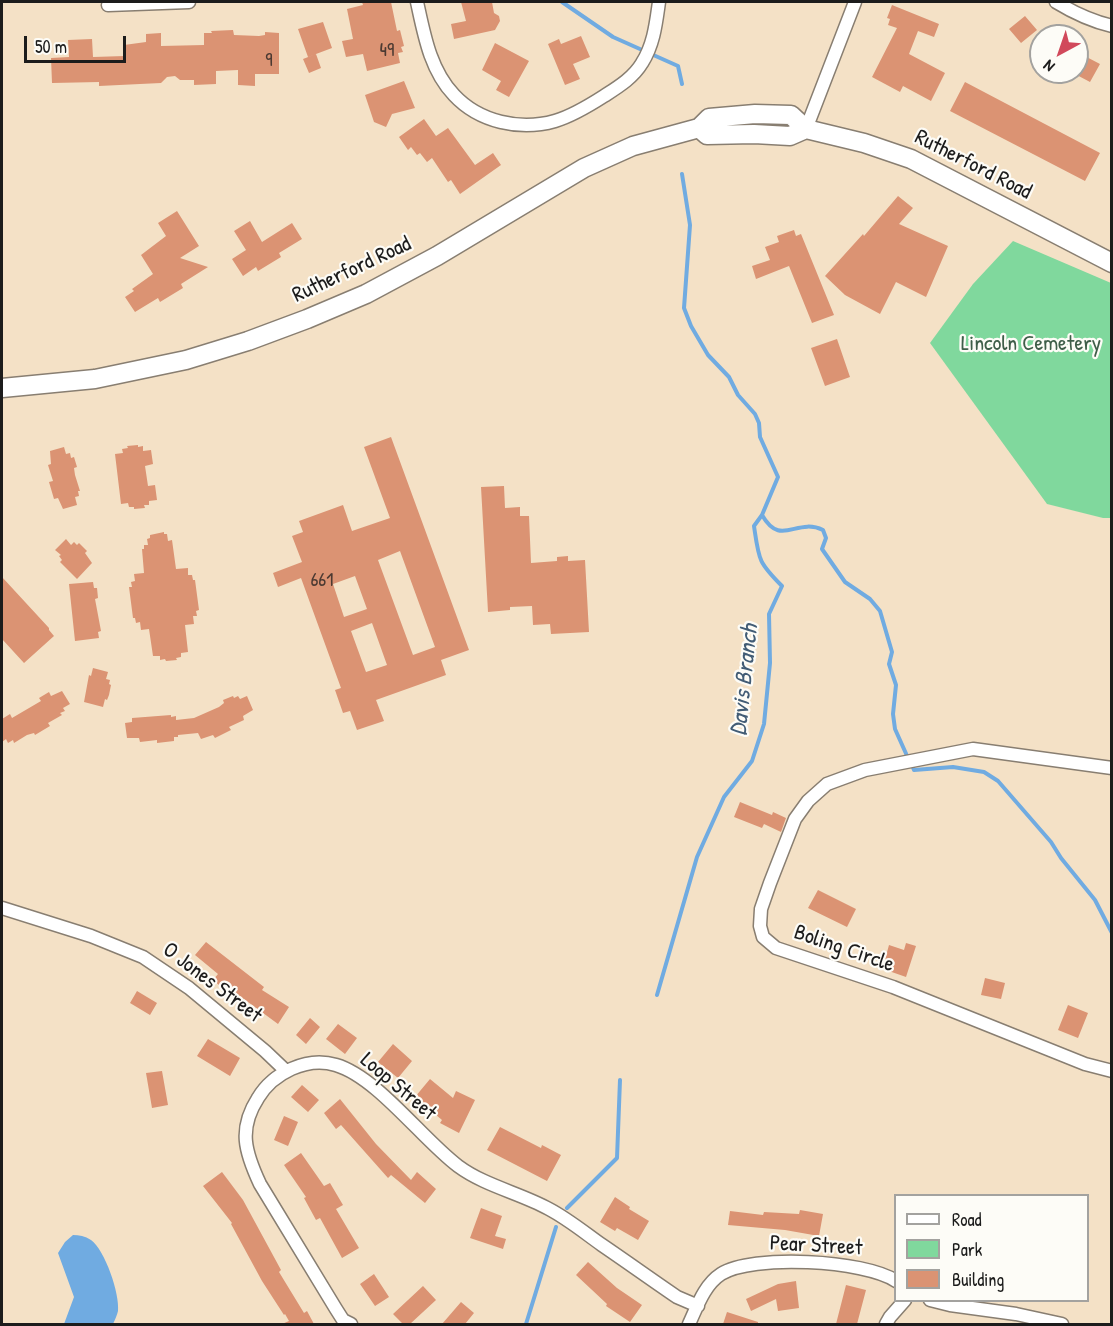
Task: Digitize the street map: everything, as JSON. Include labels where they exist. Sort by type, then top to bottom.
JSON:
[{"type":"street","points":[[108,5],[189,2]]},
{"type":"street","points":[[417,2],[425,37],[436,68],[453,94],[470,109],[487,117],[504,123],[520,125],[540,124],[565,117],[625,83],[644,60],[652,43],[659,2]]},
{"type":"street","points":[[806,129],[855,2]]},
{"type":"street","points":[[1056,2],[1093,22],[1112,26]]},
{"type":"street","name":"Rutherford Road","points":[[2,388],[95,379],[186,360],[307,319],[366,294],[437,256],[584,168],[633,146],[699,128],[707,135],[790,136],[806,129],[874,146],[910,159],[1112,263]]},
{"type":"street","name":"Boling Circle","points":[[1112,768],[980,749],[865,770],[844,777],[822,788],[808,801],[795,819],[770,883],[762,909],[760,926],[763,937],[776,948],[788,953],[893,987],[1085,1064],[1112,1071]]},
{"type":"street","name":"O Jones Street","points":[[2,908],[91,936],[143,957],[189,988],[286,1071]]},
{"type":"street","name":"Loop Street","points":[[351,1324],[343,1320],[336,1310],[260,1184],[246,1146],[246,1123],[250,1111],[268,1085],[286,1071],[314,1062],[325,1062],[343,1067],[372,1087],[460,1168],[479,1179],[510,1190],[549,1209],[677,1297],[698,1306]]},
{"type":"street","name":"Pear Street","points":[[689,1324],[707,1288],[722,1273],[752,1265],[777,1262],[831,1263],[867,1268],[894,1280]]},
{"type":"street","points":[[886,1324],[903,1302]]},
{"type":"street","points":[[940,1302],[1035,1321],[1062,1324]]},
{"type":"green space","name":"Lincoln Cemetery","points":[[1013,241],[1111,283],[1111,518],[1047,504],[930,343],[973,284]]},
{"type":"water","points":[[73,1235],[91,1240],[106,1262],[117,1294],[118,1311],[113,1324],[64,1324],[74,1297],[58,1253]]},
{"type":"building","points":[[362,2],[391,2],[397,31],[400,30],[404,46],[401,47],[403,52],[398,53],[400,63],[367,71],[363,54],[346,57],[342,41],[353,39],[347,9],[363,5]]},
{"type":"building","points":[[461,2],[492,2],[494,13],[499,16],[500,21],[495,30],[454,39],[451,24],[466,21]]},
{"type":"building","points":[[892,5],[939,24],[934,37],[918,31],[909,54],[945,73],[931,101],[903,86],[900,92],[872,77],[897,28],[888,25],[890,19],[887,18]]},
{"type":"building","points":[[1025,16],[1032,24],[1029,24],[1029,36],[1021,43],[1009,29]]},
{"type":"building","points":[[323,22],[332,48],[308,57],[298,29]]},
{"type":"building","points":[[233,30],[234,35],[259,36],[265,35],[265,32],[279,33],[279,74],[255,74],[255,86],[238,85],[238,70],[216,71],[216,84],[194,85],[194,80],[180,80],[175,76],[167,77],[161,83],[99,86],[99,82],[52,83],[51,58],[69,57],[68,40],[92,39],[93,57],[125,56],[124,45],[146,42],[146,34],[161,33],[161,46],[204,45],[204,33]]},
{"type":"building","points":[[581,36],[590,57],[573,64],[580,79],[565,85],[548,44],[559,39],[561,44]]},
{"type":"building","points":[[495,43],[529,61],[509,97],[496,90],[501,81],[482,70]]},
{"type":"building","points":[[316,54],[321,68],[309,73],[303,59]]},
{"type":"building","points":[[1089,58],[1100,64],[1089,81]]},
{"type":"building","points":[[404,81],[415,108],[392,114],[386,127],[374,122],[365,95]]},
{"type":"building","points":[[965,82],[1100,153],[1085,181],[950,111]]},
{"type":"building","points":[[424,119],[436,136],[448,128],[475,165],[493,153],[501,165],[460,194],[451,180],[448,182],[432,158],[427,162],[411,147],[408,150],[399,137]]},
{"type":"building","points":[[898,196],[913,208],[899,224],[948,246],[926,297],[896,282],[880,314],[845,295],[825,276],[863,234],[864,236]]},
{"type":"building","points":[[177,211],[199,246],[180,258],[208,267],[181,284],[183,288],[160,302],[158,298],[135,312],[125,297],[153,274],[141,255],[166,236],[158,223]]},
{"type":"building","points":[[250,221],[262,242],[292,223],[302,239],[279,253],[281,257],[258,271],[256,267],[243,276],[232,259],[246,250],[234,231]]},
{"type":"building","points":[[794,230],[796,236],[801,234],[834,315],[812,323],[789,266],[756,279],[752,266],[770,260],[765,247],[779,242],[777,236]]},
{"type":"building","points":[[837,339],[850,377],[825,386],[811,348]]},
{"type":"building","points":[[391,437],[469,650],[441,660],[446,675],[376,700],[384,721],[357,730],[350,711],[343,713],[335,690],[341,688],[301,578],[278,587],[273,573],[302,562],[292,536],[303,532],[299,521],[343,505],[352,531],[390,518],[364,447]],"holes":[[[400,551],[435,647],[413,655],[378,560]],[[355,576],[367,609],[344,617],[333,584]],[[372,623],[387,665],[366,672],[351,631]]]},
{"type":"building","points":[[138,445],[138,447],[143,446],[143,451],[151,450],[153,464],[145,466],[148,486],[155,485],[157,500],[149,501],[149,505],[144,505],[145,508],[134,509],[134,507],[129,507],[128,503],[121,504],[115,454],[123,453],[122,449],[128,448],[127,446]]},
{"type":"building","points":[[64,447],[66,454],[70,453],[71,458],[74,457],[77,467],[74,468],[75,475],[80,491],[78,491],[79,496],[75,497],[77,505],[63,509],[58,498],[54,499],[49,482],[53,481],[48,465],[51,464],[50,451]]},
{"type":"building","points":[[504,486],[505,508],[520,507],[520,516],[529,516],[531,563],[557,561],[557,557],[568,556],[568,561],[585,560],[589,632],[551,634],[550,624],[533,625],[532,606],[510,607],[510,610],[488,612],[481,487]]},
{"type":"building","points":[[164,532],[167,534],[168,541],[172,540],[176,569],[188,568],[188,575],[192,575],[195,580],[199,610],[196,611],[197,616],[193,616],[194,624],[185,625],[188,652],[181,653],[181,657],[176,658],[177,660],[166,661],[165,659],[160,660],[160,656],[153,656],[149,629],[141,630],[140,622],[136,623],[133,618],[129,587],[132,587],[131,582],[135,581],[134,574],[144,573],[142,549],[144,545],[148,545],[147,539],[150,535]]},
{"type":"building","points":[[66,539],[71,545],[74,542],[77,545],[79,543],[87,551],[85,553],[92,563],[77,579],[60,562],[62,560],[59,556],[61,555],[55,550]]},
{"type":"building","points":[[2,577],[54,636],[24,663],[2,639]]},
{"type":"building","points":[[93,582],[94,588],[97,588],[98,598],[95,599],[101,631],[98,632],[99,638],[75,641],[69,584]]},
{"type":"building","points":[[93,668],[108,672],[106,679],[110,680],[111,685],[103,707],[84,702],[89,675],[91,676]]},
{"type":"building","points":[[62,691],[70,704],[63,708],[65,711],[60,713],[62,715],[48,723],[50,726],[14,743],[13,740],[8,743],[6,739],[2,742],[2,719],[10,714],[12,718],[41,701],[39,698],[49,692],[51,696]]},
{"type":"building","points":[[233,696],[234,698],[238,696],[240,699],[247,696],[253,710],[243,716],[244,720],[229,727],[231,730],[215,738],[213,735],[201,739],[198,733],[178,735],[174,737],[174,741],[157,743],[157,740],[140,742],[139,738],[127,738],[125,723],[132,722],[132,718],[171,715],[171,717],[176,716],[176,720],[194,718],[219,707],[224,703],[223,700]]},
{"type":"building","points":[[740,802],[786,818],[781,832],[764,824],[762,828],[734,817]]},
{"type":"building","points":[[818,890],[856,909],[847,927],[808,908]]},
{"type":"building","points":[[206,942],[264,987],[262,990],[289,1007],[278,1024],[229,988],[226,991],[213,980],[218,974],[195,955]]},
{"type":"building","points":[[906,943],[916,946],[906,977],[886,970],[888,964],[884,963],[889,945],[904,950]]},
{"type":"building","points":[[985,978],[1005,983],[1001,999],[981,995]]},
{"type":"building","points":[[137,991],[157,1003],[150,1015],[130,1003]]},
{"type":"building","points":[[1068,1005],[1088,1013],[1078,1038],[1058,1030]]},
{"type":"building","points":[[310,1018],[320,1027],[306,1044],[296,1035]]},
{"type":"building","points":[[338,1024],[357,1038],[345,1054],[326,1039]]},
{"type":"building","points":[[208,1039],[240,1058],[230,1076],[197,1056]]},
{"type":"building","points":[[393,1044],[412,1061],[398,1078],[378,1062]]},
{"type":"building","points":[[162,1071],[168,1105],[152,1108],[146,1073]]},
{"type":"building","points":[[430,1079],[453,1098],[456,1091],[475,1100],[459,1133],[440,1123],[442,1120],[415,1097]]},
{"type":"building","points":[[302,1085],[319,1100],[308,1112],[291,1097]]},
{"type":"building","points":[[340,1099],[376,1144],[411,1180],[417,1172],[436,1189],[425,1203],[391,1175],[388,1178],[341,1125],[336,1129],[324,1113]]},
{"type":"building","points":[[284,1116],[298,1122],[288,1146],[274,1140]]},
{"type":"building","points":[[500,1127],[541,1148],[542,1145],[561,1155],[547,1181],[487,1150]]},
{"type":"building","points":[[301,1153],[324,1186],[330,1183],[343,1205],[336,1209],[359,1248],[342,1258],[320,1218],[316,1220],[304,1198],[306,1197],[284,1165]]},
{"type":"building","points":[[222,1172],[243,1200],[281,1270],[279,1272],[304,1313],[307,1311],[314,1324],[282,1324],[289,1321],[262,1281],[232,1223],[203,1186]]},
{"type":"building","points":[[615,1197],[649,1221],[638,1240],[617,1228],[615,1231],[600,1222]]},
{"type":"building","points":[[481,1208],[502,1216],[495,1236],[506,1239],[503,1249],[470,1238]]},
{"type":"building","points":[[800,1210],[823,1214],[819,1236],[785,1230],[728,1225],[730,1211],[763,1215],[764,1212],[799,1214]]},
{"type":"building","points":[[588,1262],[617,1288],[642,1305],[630,1322],[606,1306],[607,1304],[576,1275]]},
{"type":"building","points":[[374,1274],[389,1297],[375,1306],[360,1284]]},
{"type":"building","points":[[796,1281],[799,1308],[778,1311],[776,1299],[751,1311],[746,1299],[778,1284]]},
{"type":"building","points":[[846,1285],[866,1290],[857,1324],[836,1324]]},
{"type":"building","points":[[423,1286],[436,1300],[410,1324],[403,1324],[393,1314]]},
{"type":"building","points":[[461,1302],[474,1313],[465,1324],[442,1324]]},
{"type":"building","points":[[727,1312],[758,1322],[758,1324],[723,1324]]},
{"type":"waterway","name":"Davis Branch","points":[[562,2],[613,37],[678,66],[682,84]]},
{"type":"waterway","name":"Davis Branch","points":[[657,995],[697,857],[724,797],[752,761],[764,724],[770,663],[769,614],[782,586],[761,560],[754,526],[762,515],[778,477],[760,437],[759,423],[755,414],[738,395],[729,377],[708,355],[691,326],[684,308],[690,225],[682,174]]},
{"type":"waterway","points":[[762,515],[769,525],[783,531],[805,527],[823,530],[826,538],[822,549],[845,582],[870,599],[880,611],[892,652],[889,664],[896,685],[893,714],[895,729],[908,758]]},
{"type":"waterway","points":[[912,765],[914,770],[953,767],[984,772],[998,781],[1051,842],[1095,900],[1112,933]]},
{"type":"waterway","name":"Davis Branch","points":[[567,1208],[617,1158],[620,1080]]},
{"type":"waterway","name":"Davis Branch","points":[[526,1324],[556,1227]]}]
